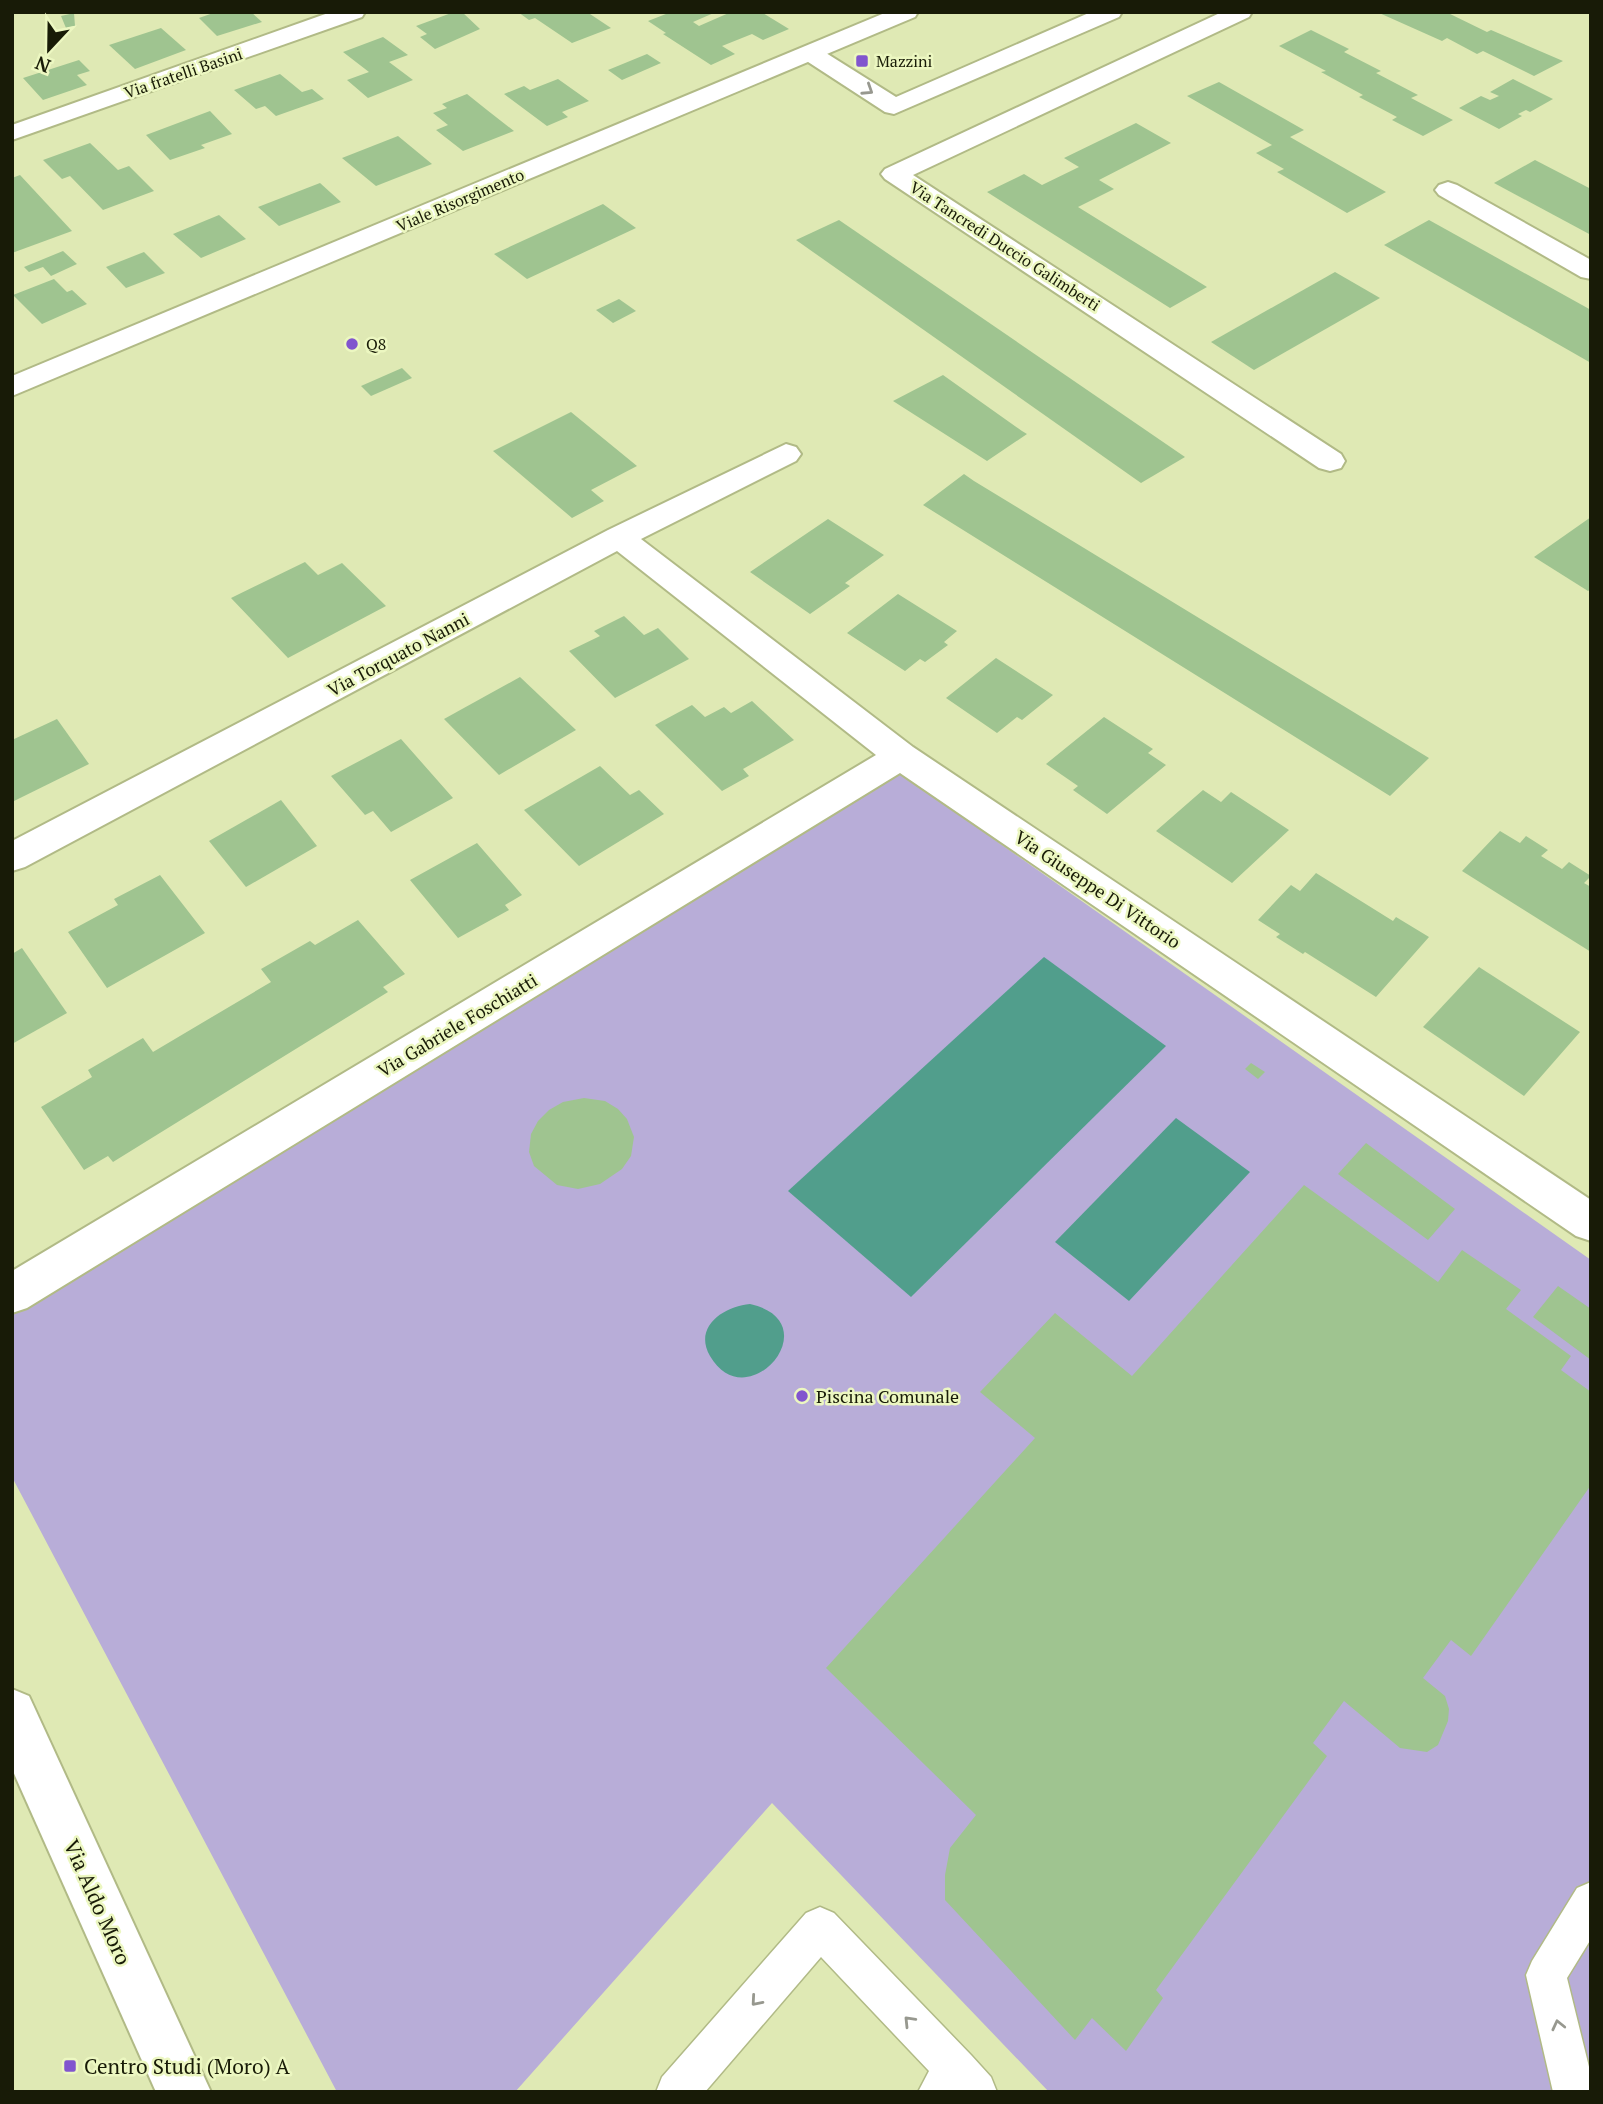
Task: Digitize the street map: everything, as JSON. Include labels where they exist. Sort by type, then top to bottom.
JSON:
[{"type":"street","name":"Via fratelli Basini","points":[[12,133],[354,12]]},
{"type":"street","name":"Viale Risorgimento","points":[[12,387],[907,12]]},
{"type":"street","points":[[810,53],[894,107],[1111,12]]},
{"type":"street","name":"Via Tancredi Duccio Galimberti","points":[[1241,12],[894,174],[1330,461]]},
{"type":"street","points":[[1448,190],[1591,271]]},
{"type":"street","name":"Via Torquato Nanni","points":[[12,857],[619,537],[786,454]]},
{"type":"street","name":"Via Giuseppe Di Vittorio","points":[[619,537],[901,756],[1591,1223]]},
{"type":"street","name":"Via Gabriele Foschiatti","points":[[12,1294],[901,756]]},
{"type":"street","name":"Via Aldo Moro","points":[[12,1713],[184,2092]]},
{"type":"lane","points":[[1574,2092],[1546,1975],[1591,1902]]},
{"type":"lane","points":[[677,2092],[820,1927],[957,2085]]},
{"type":"shaded area","name":"Piscina Comunale","points":[[900,773],[1591,1260],[1591,2087],[1588,2092],[1049,2092],[772,1803],[515,2092],[337,2092],[12,1477],[12,1315]]},
{"type":"water","points":[[1044,957],[1166,1046],[911,1297],[788,1191]]},
{"type":"water","points":[[1176,1118],[1250,1172],[1129,1301],[1055,1242]]},
{"type":"water","points":[[750,1304],[773,1314],[783,1329],[783,1345],[774,1361],[760,1372],[743,1377],[726,1373],[710,1356],[705,1336],[708,1327],[721,1314]]},
{"type":"building","points":[[216,12],[251,12],[262,22],[217,36],[199,18]]},
{"type":"building","points":[[454,12],[462,12],[480,29],[435,49],[420,37],[427,34],[416,26]]},
{"type":"building","points":[[518,12],[587,12],[611,28],[572,43],[535,18],[529,20]]},
{"type":"building","points":[[671,12],[716,12],[693,22],[699,26],[731,12],[761,12],[789,29],[763,40],[752,34],[722,46],[735,54],[711,65],[648,21]]},
{"type":"building","points":[[1377,12],[1446,12],[1487,32],[1491,30],[1563,61],[1534,76],[1483,51],[1477,54],[1447,38],[1442,41]]},
{"type":"building","points":[[74,13],[75,26],[66,28],[61,16]]},
{"type":"building","points":[[161,28],[186,50],[135,69],[109,45]]},
{"type":"building","points":[[1311,30],[1349,49],[1344,52],[1381,71],[1376,73],[1418,95],[1411,98],[1453,120],[1423,136],[1392,120],[1397,117],[1359,97],[1363,95],[1321,72],[1326,71],[1279,46]]},
{"type":"building","points":[[383,37],[408,55],[389,62],[413,80],[368,98],[347,80],[369,72],[343,52]]},
{"type":"building","points":[[647,54],[661,63],[622,80],[608,70]]},
{"type":"building","points":[[79,60],[90,71],[77,75],[87,85],[43,100],[23,78]]},
{"type":"building","points":[[280,74],[302,92],[312,89],[324,99],[276,116],[265,106],[256,109],[234,90]]},
{"type":"building","points":[[558,79],[589,101],[562,112],[568,117],[547,126],[504,94],[524,86],[530,90]]},
{"type":"building","points":[[1513,79],[1553,99],[1530,112],[1526,110],[1518,114],[1522,116],[1499,129],[1459,108],[1481,96],[1490,100],[1499,96],[1490,92]]},
{"type":"building","points":[[1219,82],[1304,130],[1290,137],[1386,192],[1347,213],[1277,172],[1284,169],[1256,153],[1272,145],[1187,96]]},
{"type":"building","points":[[467,94],[514,131],[463,151],[436,130],[448,125],[433,113],[447,108],[442,104]]},
{"type":"building","points":[[210,111],[232,134],[201,145],[205,148],[170,160],[146,135]]},
{"type":"building","points":[[1136,123],[1171,143],[1099,180],[1114,189],[1078,207],[1207,287],[1170,308],[987,192],[1024,174],[1042,185],[1079,167],[1064,158]]},
{"type":"building","points":[[398,136],[432,164],[376,186],[342,158]]},
{"type":"building","points":[[90,143],[118,170],[129,166],[154,191],[103,210],[70,176],[62,179],[43,160]]},
{"type":"building","points":[[1535,160],[1591,189],[1591,235],[1494,183]]},
{"type":"building","points":[[20,175],[72,231],[12,253],[12,178]]},
{"type":"building","points":[[320,183],[341,202],[279,226],[258,207]]},
{"type":"building","points":[[603,204],[636,228],[527,279],[494,254]]},
{"type":"building","points":[[219,215],[246,239],[201,258],[173,234]]},
{"type":"building","points":[[839,220],[1185,457],[1141,483],[796,240]]},
{"type":"building","points":[[1429,220],[1591,310],[1591,363],[1384,245]]},
{"type":"building","points":[[63,251],[77,264],[51,276],[43,267],[29,272],[24,267]]},
{"type":"building","points":[[144,252],[165,273],[126,288],[106,267]]},
{"type":"building","points":[[1335,272],[1380,298],[1254,370],[1211,342]]},
{"type":"building","points":[[54,279],[67,292],[72,290],[87,304],[42,324],[13,295]]},
{"type":"building","points":[[619,299],[636,311],[613,323],[596,310]]},
{"type":"building","points":[[402,368],[412,378],[371,396],[361,386]]},
{"type":"building","points":[[943,375],[1027,434],[987,461],[893,401]]},
{"type":"building","points":[[571,412],[637,466],[591,490],[604,501],[572,518],[493,451]]},
{"type":"building","points":[[964,474],[1429,758],[1390,796],[923,505]]},
{"type":"building","points":[[1591,517],[1591,589],[1588,591],[1534,557]]},
{"type":"building","points":[[828,519],[884,555],[845,583],[850,586],[810,614],[750,572]]},
{"type":"building","points":[[305,562],[318,575],[342,563],[386,606],[288,658],[231,598]]},
{"type":"building","points":[[898,594],[957,631],[944,642],[948,645],[925,662],[920,659],[905,671],[847,633]]},
{"type":"building","points":[[624,616],[644,635],[658,628],[689,659],[615,698],[569,651],[600,636],[594,631]]},
{"type":"building","points":[[996,658],[1053,695],[1022,720],[1017,717],[997,733],[946,698]]},
{"type":"building","points":[[520,677],[576,730],[499,775],[444,719]]},
{"type":"building","points":[[752,701],[794,740],[743,769],[749,776],[722,791],[655,725],[692,705],[705,717],[724,707],[731,713]]},
{"type":"building","points":[[1104,717],[1153,749],[1148,753],[1166,765],[1107,814],[1073,790],[1078,786],[1046,764]]},
{"type":"building","points":[[57,719],[89,764],[12,802],[12,740]]},
{"type":"building","points":[[401,739],[453,798],[391,832],[373,811],[365,815],[331,776]]},
{"type":"building","points":[[600,766],[630,795],[639,790],[664,814],[579,866],[524,810]]},
{"type":"building","points":[[1203,790],[1221,802],[1231,792],[1289,830],[1232,883],[1156,831]]},
{"type":"building","points":[[281,800],[317,846],[246,887],[209,841]]},
{"type":"building","points":[[1500,831],[1520,843],[1526,836],[1548,850],[1541,856],[1562,869],[1569,862],[1591,876],[1584,883],[1591,887],[1591,952],[1462,871]]},
{"type":"building","points":[[477,843],[522,895],[505,905],[509,910],[458,938],[410,880]]},
{"type":"building","points":[[1316,873],[1393,921],[1396,917],[1429,937],[1376,997],[1276,937],[1280,934],[1258,920],[1291,885],[1300,891]]},
{"type":"building","points":[[160,875],[205,933],[107,988],[68,932],[118,905],[114,899]]},
{"type":"building","points":[[358,920],[405,974],[383,987],[388,992],[113,1162],[108,1156],[84,1170],[41,1107],[92,1077],[88,1070],[143,1038],[153,1052],[271,982],[261,969],[310,941],[315,945]]},
{"type":"building","points":[[22,948],[67,1013],[12,1044],[12,954]]},
{"type":"building","points":[[1479,967],[1580,1032],[1524,1096],[1423,1027]]},
{"type":"building","points":[[1251,1063],[1265,1072],[1258,1079],[1245,1069]]},
{"type":"building","points":[[584,1098],[605,1101],[618,1109],[627,1119],[634,1137],[631,1156],[622,1169],[600,1184],[578,1189],[557,1185],[534,1166],[529,1152],[531,1134],[538,1121],[549,1110],[563,1102]]},
{"type":"building","points":[[1366,1143],[1455,1209],[1428,1240],[1338,1174]]},
{"type":"building","points":[[1304,1185],[1438,1282],[1462,1250],[1521,1290],[1506,1309],[1571,1356],[1561,1370],[1591,1392],[1591,1485],[1471,1656],[1451,1640],[1423,1678],[1445,1696],[1449,1709],[1448,1721],[1438,1745],[1427,1752],[1400,1748],[1344,1701],[1313,1743],[1327,1756],[1156,1990],[1163,1998],[1126,2051],[1092,2018],[1075,2040],[945,1900],[945,1875],[950,1848],[976,1815],[826,1668],[1035,1438],[980,1392],[1055,1313],[1132,1376]]},
{"type":"building","points":[[1558,1286],[1591,1309],[1591,1360],[1533,1317]]},
{"type":"place","name":"Mazzini","points":[[862,61]]},
{"type":"place","name":"Q8","points":[[352,344]]},
{"type":"place","name":"Piscina Comunale","points":[[802,1396]]},
{"type":"place","name":"Centro Studi (Moro) A","points":[[70,2066]]}]
